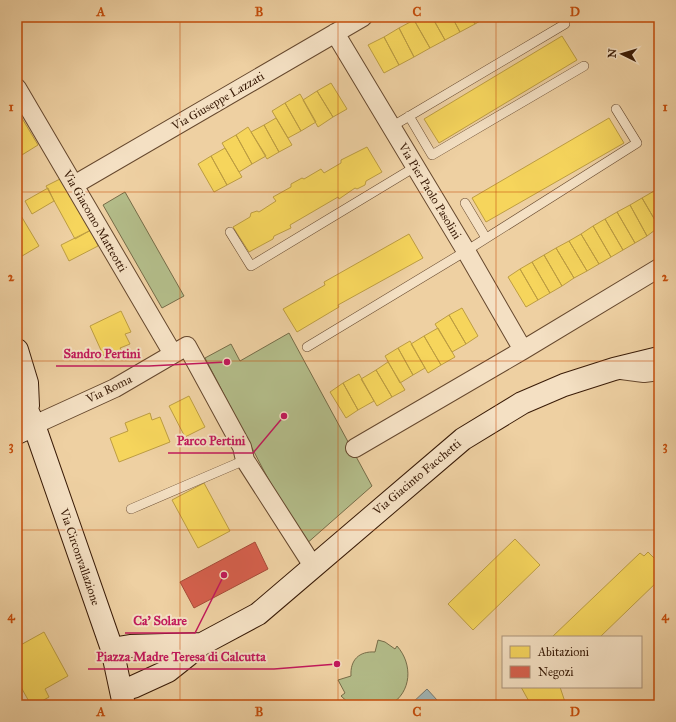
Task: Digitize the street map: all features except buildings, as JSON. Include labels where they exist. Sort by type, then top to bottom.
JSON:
[{"type":"main road","name":"Via Circonvallazione","points":[[17,350],[27,383],[26,423]]},
{"type":"main road","name":"Via Giacinto Facchetti","points":[[123,697],[132,687],[168,671],[202,644],[258,614],[463,439],[522,403],[564,385],[614,368],[659,358]]},
{"type":"main road","name":"Via Circonvallazione","points":[[17,390],[26,423],[112,649],[123,697]]},
{"type":"main road","name":"Via Giacinto Facchetti","points":[[112,649],[130,646],[202,644]]},
{"type":"street","name":"Via Giuseppe Lazzati","points":[[74,185],[363,17]]},
{"type":"street","name":"Via Pier Paolo Pasolini","points":[[335,33],[524,350]]},
{"type":"street","name":"Via Giacomo Matteotti","points":[[17,88],[74,185],[180,350]]},
{"type":"street","points":[[354,448],[524,350],[659,268]]},
{"type":"street","name":"Via Roma","points":[[26,423],[115,388],[180,350]]},
{"type":"street","points":[[180,350],[242,448],[245,460],[313,566]]},
{"type":"street","points":[[614,368],[644,373],[659,371]]},
{"type":"lane","points":[[391,127],[565,24]]},
{"type":"lane","points":[[409,116],[432,155],[584,66]]},
{"type":"lane","points":[[307,347],[466,251],[637,143],[616,109]]},
{"type":"lane","points":[[230,232],[251,266],[415,167]]},
{"type":"lane","points":[[465,203],[486,238]]},
{"type":"lane","points":[[130,509],[245,460]]},
{"type":"green space","points":[[125,192],[184,296],[162,308],[103,205]]},
{"type":"green space","points":[[289,333],[372,486],[305,545],[264,471],[205,358],[231,344],[240,361]]},
{"type":"green space","points":[[378,640],[385,642],[395,649],[397,646],[406,661],[408,677],[403,693],[390,705],[351,705],[341,696],[345,693],[338,680],[351,676],[352,665],[360,655],[375,652]]},
{"type":"green space","points":[[298,701],[343,703],[340,705],[298,705]]},
{"type":"shaded area","points":[[427,689],[437,700],[432,705],[410,705]]},
{"type":"place","name":"Sandro Pertini","points":[[227,362]]},
{"type":"place","name":"Parco Pertini","points":[[284,416]]},
{"type":"place","name":"Ca' Solare","points":[[224,575]]},
{"type":"place","name":"Piazza Madre Teresa di Calcutta","points":[[337,664]]}]
